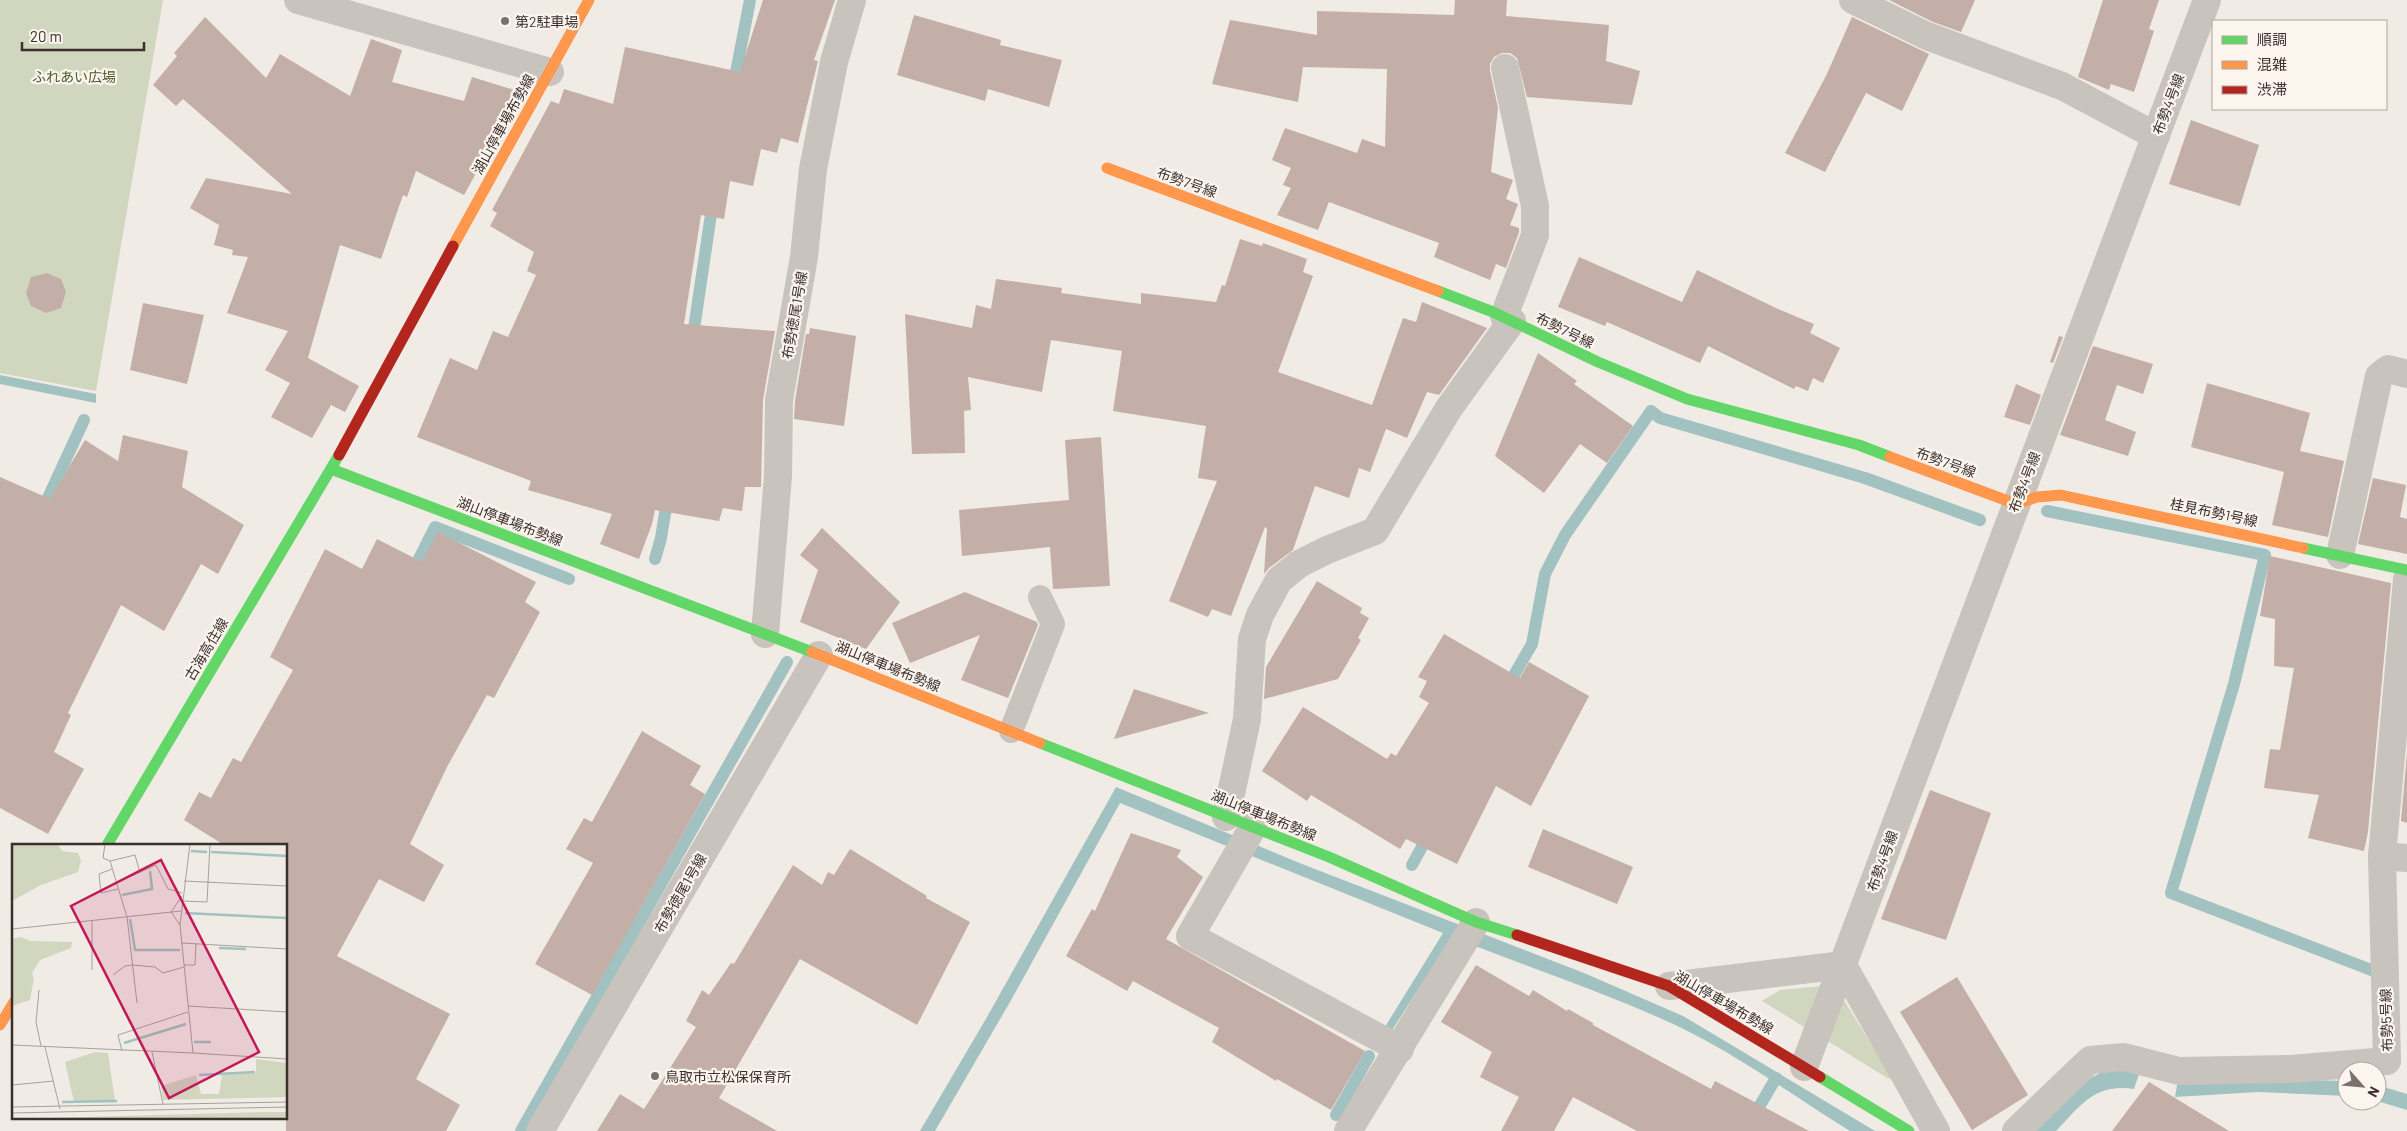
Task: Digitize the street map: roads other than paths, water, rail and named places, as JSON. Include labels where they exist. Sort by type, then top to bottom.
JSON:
[{"type":"main road","name":"湖山停車場布勢線","points":[[589,0],[331,469],[765,634],[1254,827],[1329,857],[1476,922],[1669,986],[1903,1129]]},
{"type":"main road","name":"布勢7号線","points":[[1107,168],[1508,319],[1598,362],[1687,399],[1859,445],[2016,504]]},
{"type":"main road","name":"古海高住線","points":[[108,844],[331,469]]},
{"type":"main road","name":"桂見布勢1号線","points":[[2016,504],[2038,497],[2061,495],[2407,570]]},
{"type":"main road","points":[[0,1025],[12,1005]]},
{"type":"street","points":[[298,0],[550,72]]},
{"type":"street","name":"布勢徳尾1号線","points":[[765,634],[778,476],[779,400],[804,257],[812,169],[834,62],[852,0]]},
{"type":"street","points":[[1853,0],[1927,36],[2062,86],[2156,136]]},
{"type":"street","name":"布勢4号線","points":[[1804,1067],[2207,0]]},
{"type":"street","points":[[1226,817],[1247,719],[1252,639],[1260,615],[1279,580],[1299,564],[1327,550],[1375,531],[1449,408],[1508,319],[1535,235],[1535,206],[1505,68]]},
{"type":"street","points":[[2340,555],[2379,376],[2388,370],[2407,374]]},
{"type":"street","name":"布勢5号線","points":[[2016,1131],[2090,1060],[2124,1058],[2179,1071],[2291,1069],[2387,1061],[2407,579]]},
{"type":"street","name":"布勢徳尾1号線","points":[[540,1131],[819,655]]},
{"type":"street","points":[[1254,827],[1190,936],[1400,1049]]},
{"type":"street","points":[[1348,1131],[1400,1049],[1476,922]]},
{"type":"street","points":[[1669,986],[1843,965],[1936,1131]]},
{"type":"lane","points":[[1011,731],[1053,624],[1040,597]]},
{"type":"water","points":[[0,375],[96,394],[96,403],[0,384]]},
{"type":"water","points":[[1116,787],[1302,864],[1584,973],[1683,1016],[1875,1131],[1850,1131],[1740,1060],[1671,1023],[1590,989],[1452,937],[1389,1035],[1383,1030],[1443,933],[1120,803],[1010,1002],[935,1131],[920,1131],[987,1017]]},
{"type":"water","points":[[2125,1070],[2139,1074],[2134,1089],[2109,1089],[2099,1093],[2081,1105],[2056,1131],[2034,1131],[2082,1083],[2100,1073]]},
{"type":"water","points":[[2214,1078],[2337,1081],[2337,1096],[2258,1092],[2175,1097],[2178,1080]]},
{"type":"water","points":[[2387,1088],[2407,1094],[2407,1110],[2387,1104]]},
{"type":"waterway","points":[[733,88],[750,0]]},
{"type":"waterway","points":[[692,342],[713,201]]},
{"type":"waterway","points":[[1506,689],[1532,644],[1545,574],[1565,535],[1651,411],[1660,418],[1865,478],[1980,520]]},
{"type":"waterway","points":[[41,513],[84,420]]},
{"type":"waterway","points":[[655,559],[661,538],[668,495]]},
{"type":"waterway","points":[[2047,511],[2265,555],[2234,684],[2171,893],[2374,971]]},
{"type":"waterway","points":[[411,575],[435,527],[569,579]]},
{"type":"waterway","points":[[521,1131],[787,662]]},
{"type":"waterway","points":[[1412,865],[1430,832]]},
{"type":"waterway","points":[[1336,1115],[1369,1056]]},
{"type":"waterway","points":[[1745,1131],[1776,1078]]},
{"type":"place","name":"第2駐車場","points":[[505,21]]},
{"type":"place","name":"鳥取市立松保保育所","points":[[655,1076]]},
{"type":"park label","name":"ふれあい広場","points":[[74,76]]}]
